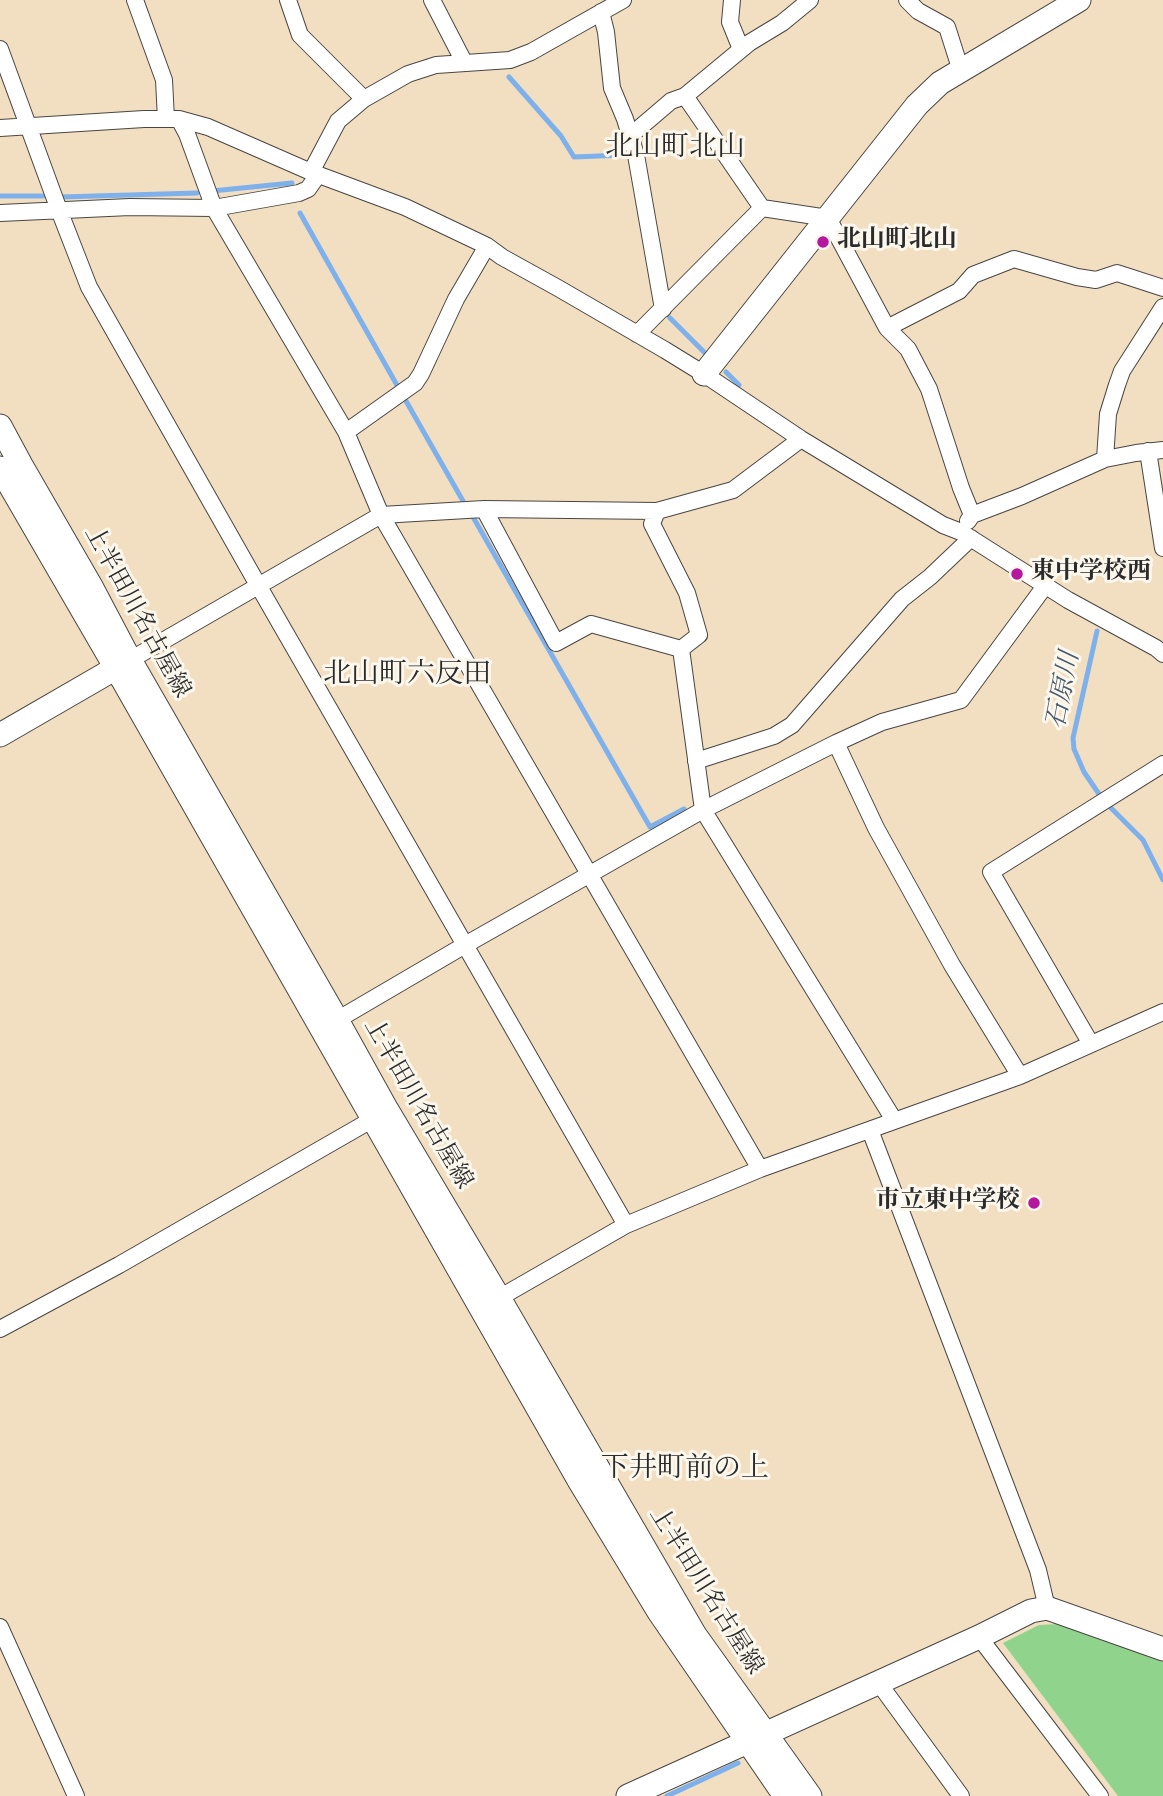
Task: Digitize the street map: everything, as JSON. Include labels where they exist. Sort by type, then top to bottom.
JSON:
[{"type":"main road","points":[[704,374],[917,105],[940,83],[1079,0]]},
{"type":"main road","name":"上半田川名古屋線","points":[[0,426],[92,588],[123,664],[373,1119],[695,1635],[756,1737],[785,1796]]},
{"type":"main road","name":"上半田川名古屋線","points":[[0,468],[123,664],[337,1020],[490,1303]]},
{"type":"main road","points":[[0,735],[123,664]]},
{"type":"main road","points":[[628,1796],[1031,1611],[1046,1608],[1163,1649]]},
{"type":"main road","name":"上半田川名古屋線","points":[[756,1737],[810,1796]]},
{"type":"street","points":[[135,0],[164,80],[172,119],[187,134],[214,208],[346,432],[381,514],[760,1169]]},
{"type":"street","points":[[288,0],[300,35],[364,99]]},
{"type":"street","points":[[432,0],[464,62]]},
{"type":"street","points":[[0,213],[130,207],[214,208],[299,193],[308,188],[338,121],[364,99],[408,74],[436,65],[510,60],[531,52],[623,0]]},
{"type":"street","points":[[732,0],[730,22],[741,49]]},
{"type":"street","points":[[630,136],[671,101],[685,96],[741,49],[782,23],[810,0]]},
{"type":"street","points":[[907,0],[918,11],[947,27],[961,71]]},
{"type":"street","points":[[601,12],[606,32],[612,89],[636,155],[663,309]]},
{"type":"street","points":[[0,49],[89,287],[626,1225]]},
{"type":"street","points":[[685,96],[762,208],[828,218],[887,328],[908,349],[929,390],[972,514],[966,535],[930,577],[902,599],[792,725],[774,736],[696,761]]},
{"type":"street","points":[[0,128],[172,119],[208,127],[315,173],[405,206],[486,246],[637,334],[704,374],[801,439],[943,525],[966,535],[1068,600],[1163,653]]},
{"type":"street","points":[[637,334],[762,208]]},
{"type":"street","points":[[346,432],[415,383],[456,299],[486,246]]},
{"type":"street","points":[[887,328],[959,291],[973,275],[1014,259],[1077,277],[1096,280],[1117,274],[1163,288]]},
{"type":"street","points":[[1105,460],[1108,414],[1122,370],[1163,307]]},
{"type":"street","points":[[123,664],[381,514],[484,509],[657,511],[733,490],[801,439]]},
{"type":"street","points":[[972,514],[1022,496],[1105,460],[1155,451],[1163,548]]},
{"type":"street","points":[[484,509],[556,643],[591,624],[681,649]]},
{"type":"street","points":[[657,511],[652,524],[687,593],[699,635],[681,649]]},
{"type":"street","points":[[337,1020],[703,810],[882,722],[961,700],[1045,586]]},
{"type":"street","points":[[681,649],[703,810],[894,1120]]},
{"type":"street","points":[[836,743],[876,828],[946,954],[1020,1076]]},
{"type":"street","points":[[1091,1044],[991,872],[1163,764]]},
{"type":"street","points":[[490,1303],[626,1225],[760,1169],[1020,1076],[1163,1012]]},
{"type":"street","points":[[0,1329],[119,1265],[373,1119]]},
{"type":"street","points":[[870,1130],[1038,1570],[1046,1608]]},
{"type":"street","points":[[0,1627],[76,1796]]},
{"type":"street","points":[[979,1637],[1100,1796]]},
{"type":"street","points":[[878,1682],[961,1796]]},
{"type":"green space","points":[[1060,1624],[1163,1661],[1163,1796],[1118,1796],[1003,1643],[1039,1625]]},
{"type":"waterway","name":"石原川","points":[[509,77],[561,136],[574,157],[623,155]]},
{"type":"waterway","points":[[212,191],[292,183]]},
{"type":"waterway","points":[[61,197],[197,193]]},
{"type":"waterway","points":[[0,196],[43,196]]},
{"type":"waterway","points":[[300,213],[398,387]]},
{"type":"waterway","name":"石原川","points":[[670,318],[705,353]]},
{"type":"waterway","name":"石原川","points":[[726,372],[739,385]]},
{"type":"waterway","points":[[406,401],[463,501]]},
{"type":"waterway","points":[[473,517],[650,827],[684,809]]},
{"type":"waterway","name":"石原川","points":[[1097,631],[1073,738],[1074,749],[1084,772],[1099,794]]},
{"type":"waterway","name":"石原川","points":[[1111,808],[1143,840],[1163,880]]},
{"type":"waterway","points":[[667,1796],[738,1763]]},
{"type":"place","name":"北山町北山","points":[[823,242]]},
{"type":"place","name":"東中学校西","points":[[1017,574]]},
{"type":"place","name":"市立東中学校","points":[[1034,1203]]},
{"type":"district","name":"北山町北山","points":[[675,150]]},
{"type":"district","name":"北山町六反田","points":[[407,677]]},
{"type":"district","name":"下井町前の上","points":[[685,1471]]}]
